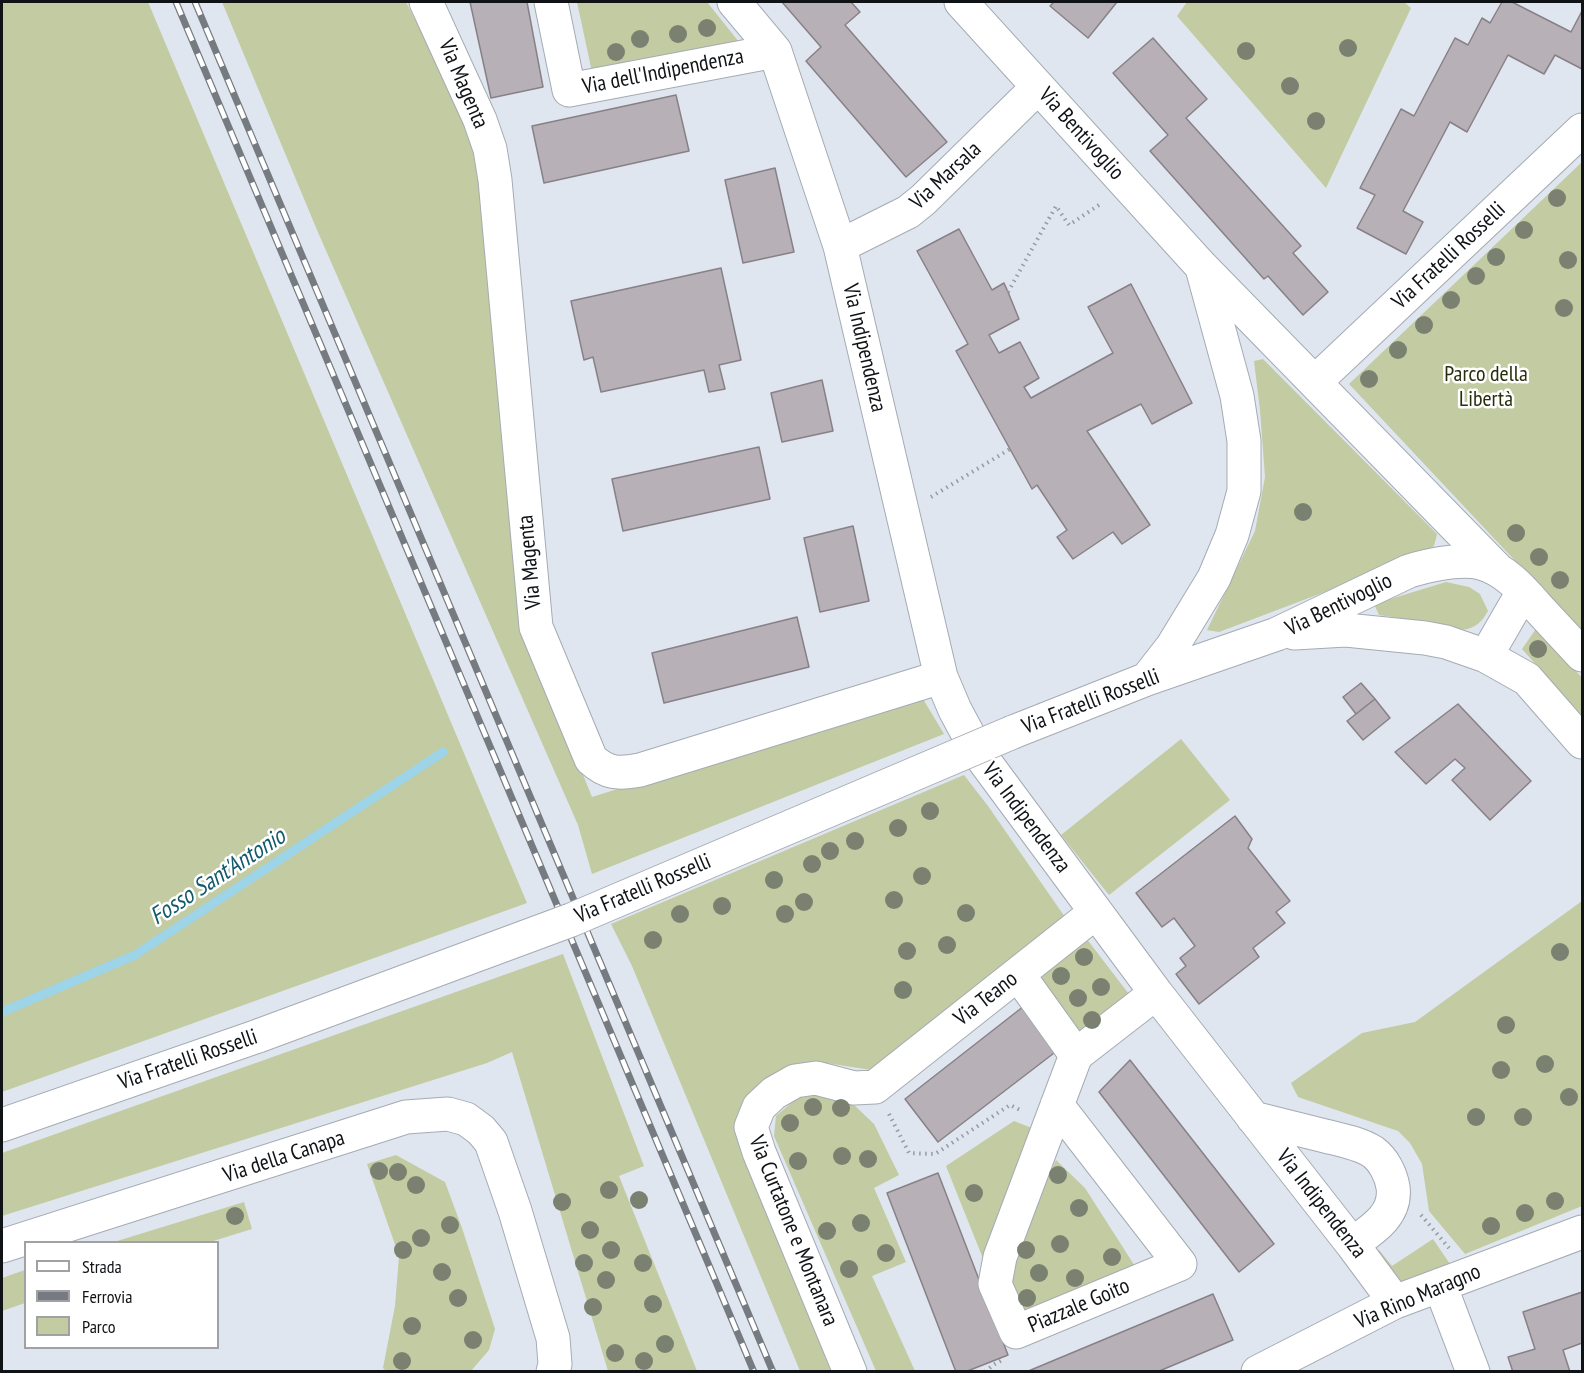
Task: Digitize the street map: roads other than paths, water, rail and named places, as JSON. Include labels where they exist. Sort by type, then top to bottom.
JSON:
[{"type":"street","name":"Via Magenta","points":[[426,2],[480,120],[490,149],[495,180],[536,627],[591,759],[599,767],[612,772],[624,773],[639,770],[941,677]]},
{"type":"street","name":"Via dell'Indipendenza","points":[[551,2],[569,90],[775,51]]},
{"type":"street","name":"Via dell'Indipendenza","points":[[734,2],[775,51],[840,246]]},
{"type":"street","name":"Via Bentivoglio","points":[[965,3],[1201,266],[1498,570],[1523,592],[1582,655]]},
{"type":"street","name":"Via Marsala","points":[[840,246],[908,212],[1038,87]]},
{"type":"street","name":"Via Fratelli Rosselli","points":[[1315,381],[1582,130]]},
{"type":"street","name":"Via Indipendenza","points":[[840,246],[941,677],[977,752],[1156,993],[1395,1302]]},
{"type":"street","name":"Via Bentivoglio","points":[[1147,679],[1172,647],[1214,578],[1232,535],[1244,491],[1244,441],[1237,396],[1201,266]]},
{"type":"street","name":"Via Bentivoglio","points":[[1277,634],[1409,571],[1425,566],[1468,562],[1482,563],[1498,570]]},
{"type":"street","points":[[1486,656],[1523,592]]},
{"type":"street","name":"Via Bentivoglio","points":[[1277,634],[1364,631],[1446,642],[1486,656],[1527,679],[1582,742]]},
{"type":"street","name":"Via Fratelli Rosselli","points":[[2,1125],[258,1036],[571,920],[1013,732],[1147,679],[1277,634]]},
{"type":"street","name":"Via Teano","points":[[875,1087],[1096,912]]},
{"type":"street","points":[[1018,974],[1076,1055],[1156,993]]},
{"type":"street","name":"Piazzale Goito","points":[[1053,1115],[1180,1264],[1016,1332],[995,1284],[999,1257],[1053,1115],[1076,1055]]},
{"type":"street","name":"Via Curtatone e Montanara","points":[[850,1371],[759,1152],[751,1127],[759,1107],[774,1093],[795,1082],[816,1078],[854,1088],[875,1087]]},
{"type":"street","name":"Via della Canapa","points":[[2,1246],[406,1118],[448,1114],[466,1119],[481,1130],[491,1142],[554,1338],[554,1371]]},
{"type":"street","points":[[1254,1118],[1354,1143],[1374,1153],[1385,1166],[1392,1180],[1394,1196],[1388,1213],[1374,1228],[1352,1244]]},
{"type":"street","name":"Via Rino Maragno","points":[[1258,1371],[1395,1302],[1582,1232]]},
{"type":"street","points":[[1440,1285],[1473,1371]]},
{"type":"waterway","name":"Fosso Sant'Antonio","points":[[2,1012],[135,955],[443,752]]},
{"type":"railway","points":[[176,2],[754,1372]]},
{"type":"railway","points":[[195,2],[773,1372]]},
{"type":"park label","name":"Parco della Libertà","points":[[1486,388]]}]
